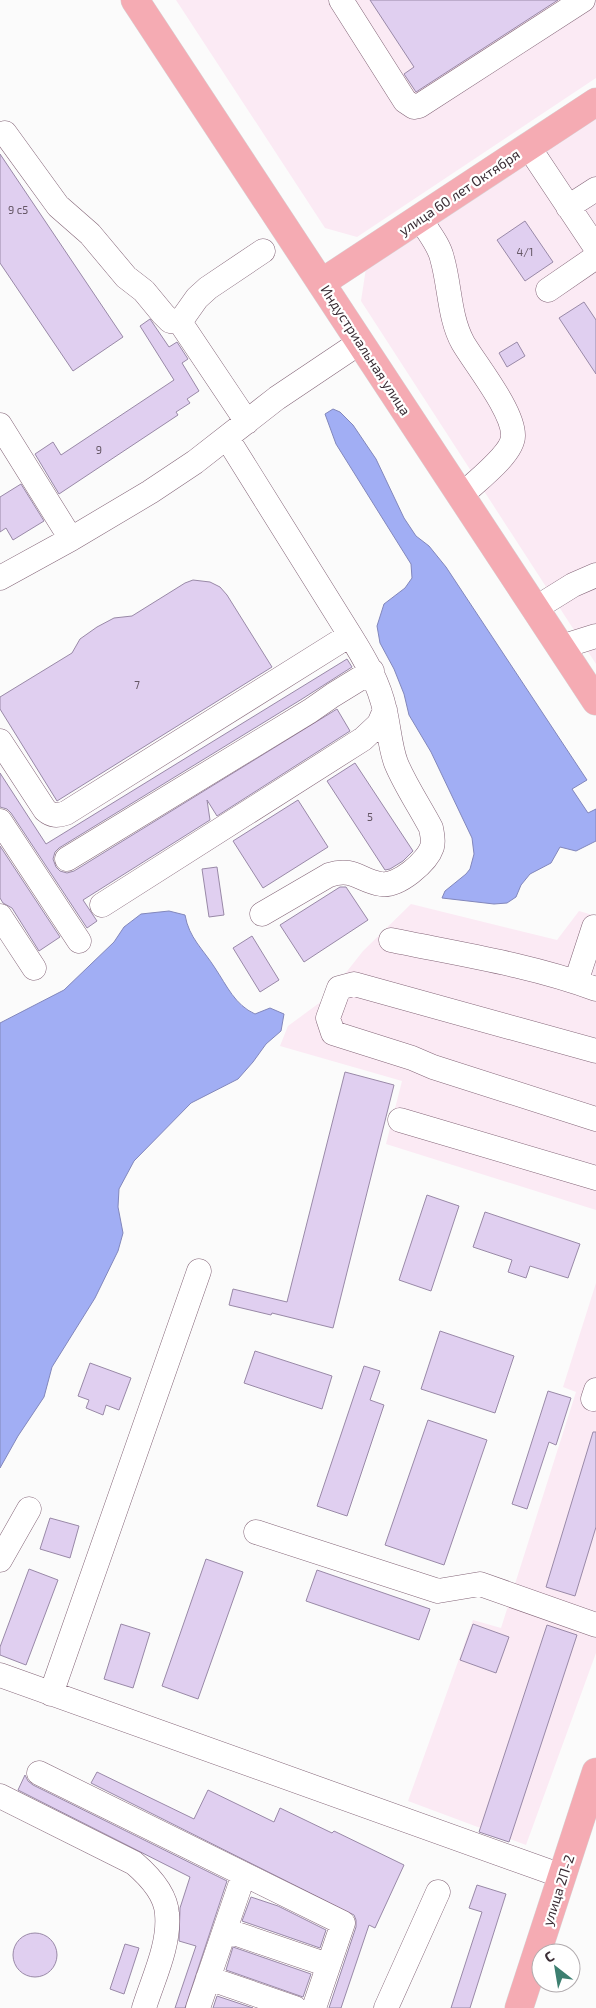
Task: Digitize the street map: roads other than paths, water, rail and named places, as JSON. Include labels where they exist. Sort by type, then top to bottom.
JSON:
[{"type":"main road","name":"Индустриальная улица","points":[[135,0],[596,701]]},
{"type":"main road","name":"улица 60 лет Октября","points":[[321,283],[596,102]]},
{"type":"main road","name":"улица 2П-2","points":[[519,2008],[596,1772]]},
{"type":"street","points":[[341,0],[406,101],[414,107],[420,106],[583,0]]},
{"type":"street","points":[[6,133],[58,206],[90,234],[126,277],[144,291],[170,321],[180,322]]},
{"type":"street","points":[[528,146],[596,248]]},
{"type":"street","points":[[568,207],[596,189]]},
{"type":"street","points":[[420,218],[442,257],[457,328],[462,341],[506,410],[512,424],[514,437],[510,448],[462,495]]},
{"type":"street","points":[[180,322],[197,298],[208,288],[263,251]]},
{"type":"street","points":[[548,290],[596,257]]},
{"type":"street","points":[[180,322],[247,422]]},
{"type":"street","points":[[0,578],[150,492],[227,438],[277,398],[360,343]]},
{"type":"street","points":[[0,425],[71,539]]},
{"type":"street","points":[[227,438],[372,671],[385,710],[390,744],[396,764],[431,828],[433,839],[428,857],[405,876],[391,884],[381,884],[341,871],[329,875],[262,914]]},
{"type":"street","points":[[536,608],[573,585],[596,575]]},
{"type":"street","points":[[0,741],[45,810],[57,816],[66,814],[350,634]]},
{"type":"street","points":[[561,647],[596,636]]},
{"type":"street","points":[[67,859],[310,711],[372,671]]},
{"type":"street","points":[[102,905],[363,739],[379,724],[385,710]]},
{"type":"street","points":[[0,821],[79,942]]},
{"type":"street","points":[[0,916],[8,945],[34,968]]},
{"type":"street","points":[[391,940],[492,961],[586,985],[594,927]]},
{"type":"street","points":[[596,1051],[354,984],[339,988],[328,1018],[333,1033],[596,1119]]},
{"type":"street","points":[[400,1120],[596,1178]]},
{"type":"street","points":[[51,1694],[199,1271]]},
{"type":"street","points":[[0,1560],[28,1510]]},
{"type":"street","points":[[256,1532],[438,1592],[480,1584],[596,1624]]},
{"type":"street","points":[[0,1676],[562,1876]]},
{"type":"street","points":[[39,1772],[343,1923],[314,2008]]},
{"type":"street","points":[[0,1796],[134,1863],[148,1875],[160,1893],[168,1912],[166,1939],[144,2008]]},
{"type":"street","points":[[198,2008],[244,1874]]},
{"type":"street","points":[[386,2008],[438,1892]]},
{"type":"street","points":[[225,1930],[328,1965]]},
{"type":"street","points":[[208,1978],[295,2008]]},
{"type":"water","points":[[333,409],[340,412],[353,425],[376,459],[404,518],[416,536],[429,546],[446,567],[587,780],[572,789],[588,813],[596,809],[596,841],[576,851],[560,847],[551,863],[530,874],[521,885],[516,897],[507,903],[494,904],[442,898],[445,891],[470,869],[474,854],[472,838],[431,752],[409,715],[404,694],[394,669],[380,643],[377,626],[384,604],[405,588],[412,578],[411,564],[336,444],[325,414]]},
{"type":"water","points":[[169,911],[185,915],[193,937],[242,1006],[255,1014],[270,1008],[284,1014],[281,1031],[266,1044],[238,1079],[191,1103],[134,1161],[119,1189],[118,1207],[123,1233],[118,1251],[95,1298],[52,1367],[44,1397],[18,1436],[0,1468],[0,1023],[64,990],[114,942],[124,927],[141,914]]}]
